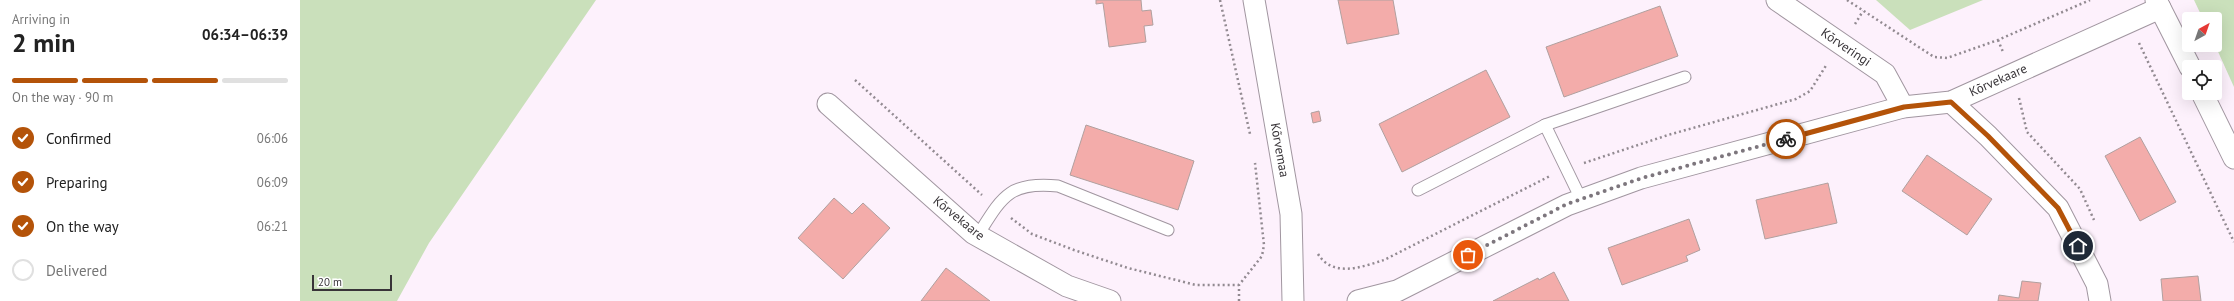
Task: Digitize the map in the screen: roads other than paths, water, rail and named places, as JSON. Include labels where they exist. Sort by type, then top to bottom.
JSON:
[{"type":"street","name":"Kõrvemaa","points":[[1254,0],[1291,214],[1293,301]]},
{"type":"street","name":"Kõrveringi","points":[[1777,0],[1885,74],[1904,107]]},
{"type":"street","name":"Kõrvekaare","points":[[1358,301],[1397,291],[1567,204],[1642,178],[1904,107],[1951,102],[2129,22],[2158,4]]},
{"type":"street","points":[[2158,4],[2186,60]]},
{"type":"street","points":[[2205,100],[2234,158]]},
{"type":"street","points":[[1951,102],[1988,136],[2058,208],[2097,284],[2100,301]]},
{"type":"street","name":"Kõrvekaare","points":[[828,104],[978,235],[1067,286],[1110,301]]},
{"type":"lane","points":[[1418,190],[1545,125],[1685,77]]},
{"type":"lane","points":[[1545,125],[1581,199]]},
{"type":"lane","points":[[978,235],[996,207],[1014,189],[1039,184],[1058,186],[1168,230]]}]
